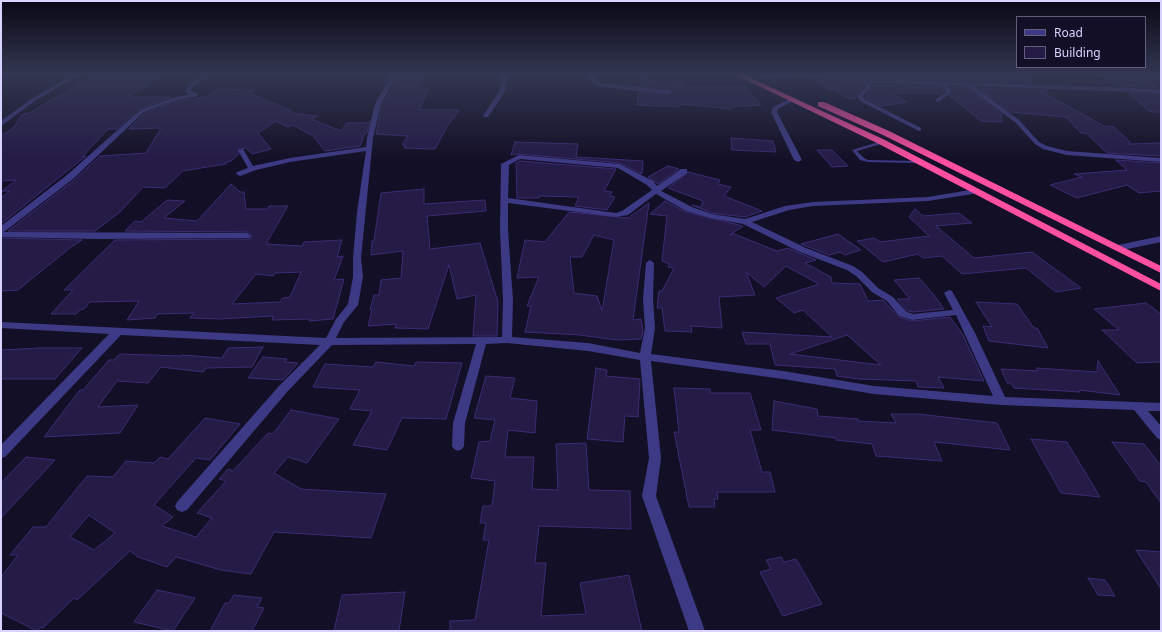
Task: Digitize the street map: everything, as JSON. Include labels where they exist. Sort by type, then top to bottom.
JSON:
[{"type":"highway","points":[[802,103],[882,142],[1161,288]]},
{"type":"highway","points":[[821,103],[886,133],[1161,270]]},
{"type":"street","points":[[1,124],[28,103]]},
{"type":"street","points":[[1,230],[70,177],[142,111],[162,103]]},
{"type":"street","points":[[182,506],[283,389],[329,342],[340,321],[353,306],[358,277],[357,258],[360,220],[370,138],[378,103]]},
{"type":"street","points":[[486,116],[494,103]]},
{"type":"street","points":[[784,103],[775,108],[774,112],[798,160]]},
{"type":"street","points":[[869,103],[919,129]]},
{"type":"street","points":[[995,103],[1018,120],[1038,144],[1045,148],[1067,153],[1161,160]]},
{"type":"street","points":[[240,174],[251,168],[311,156],[369,149]]},
{"type":"street","points":[[241,150],[251,168]]},
{"type":"street","points":[[507,340],[508,300],[504,200],[505,164],[514,159],[525,157],[620,166],[650,183],[656,191],[689,209],[711,216],[745,222],[804,250],[850,268],[875,290],[890,299],[903,314],[912,317],[959,312]]},
{"type":"street","points":[[504,200],[616,214],[625,213],[684,171]]},
{"type":"street","points":[[745,222],[788,208],[813,204],[928,199],[976,191]]},
{"type":"street","points":[[1,234],[247,236]]},
{"type":"street","points":[[1118,248],[1161,239]]},
{"type":"street","points":[[650,263],[648,299],[650,328],[645,357],[655,458],[649,496],[697,631]]},
{"type":"street","points":[[949,293],[1001,401]]},
{"type":"street","points":[[1,326],[329,342],[507,340],[588,347],[645,357],[783,375],[874,390],[1001,401],[1161,407]]},
{"type":"street","points":[[1,453],[118,331]]},
{"type":"street","points":[[458,446],[459,422],[482,340]]},
{"type":"street","points":[[1138,407],[1161,435]]},
{"type":"lane","points":[[882,142],[854,150],[862,159],[868,162],[918,162]]},
{"type":"building","points":[[45,103],[153,103],[139,109],[117,129],[108,129],[82,157],[86,156],[1,224],[1,198],[10,191],[2,191],[16,180],[1,181],[1,136],[13,128],[23,114],[29,113]]},
{"type":"building","points":[[169,103],[274,103],[292,111],[292,113],[318,116],[311,119],[341,131],[347,123],[367,123],[370,121],[367,133],[365,133],[360,146],[325,151],[313,136],[293,125],[288,127],[276,121],[258,133],[271,149],[252,154],[246,148],[238,149],[239,154],[231,161],[226,162],[226,164],[183,171],[165,188],[143,187],[120,212],[95,231],[8,231],[74,180],[100,156],[146,153],[161,128],[129,129],[145,113]]},
{"type":"building","points":[[383,103],[422,103],[419,110],[459,110],[446,128],[435,149],[404,148],[406,145],[402,145],[408,136],[376,134]]},
{"type":"building","points":[[637,103],[760,103],[761,105],[732,107],[731,109],[680,104],[680,107],[637,105]]},
{"type":"building","points":[[876,103],[897,103],[881,106]]},
{"type":"building","points":[[959,103],[988,103],[1001,113],[1002,122],[981,121]]},
{"type":"building","points":[[1000,103],[1063,103],[1104,126],[1114,127],[1130,142],[1129,144],[1161,143],[1161,156],[1107,153],[1086,133],[1081,133],[1066,117],[1011,112]]},
{"type":"building","points":[[1141,103],[1161,103],[1161,112],[1150,112]]},
{"type":"building","points":[[731,138],[773,141],[776,152],[732,150]]},
{"type":"building","points":[[515,142],[578,144],[576,157],[643,161],[642,174],[620,163],[519,154],[511,155]]},
{"type":"building","points":[[817,150],[832,150],[848,166],[832,167]]},
{"type":"building","points":[[1116,160],[1161,163],[1161,191],[1139,193],[1127,185],[1077,198],[1050,185],[1082,177],[1074,174],[1127,170]]},
{"type":"building","points":[[520,161],[616,169],[604,191],[612,192],[610,196],[615,197],[607,210],[575,206],[579,197],[539,196],[539,198],[517,198],[516,163]]},
{"type":"building","points":[[668,166],[679,169],[658,184],[648,177]]},
{"type":"building","points":[[688,172],[720,180],[718,184],[731,187],[724,196],[762,211],[745,217],[712,213],[692,205],[701,207],[703,201],[668,188]]},
{"type":"building","points":[[231,184],[240,192],[244,192],[246,209],[268,209],[269,206],[288,206],[266,244],[302,246],[304,242],[342,240],[337,257],[343,256],[334,280],[344,279],[333,319],[309,321],[310,319],[272,320],[273,316],[220,319],[190,318],[194,313],[157,314],[155,318],[127,320],[139,301],[90,302],[84,309],[80,310],[76,314],[51,314],[73,290],[64,290],[115,240],[251,239],[252,236],[247,232],[125,231],[135,221],[141,222],[167,200],[185,201],[164,218],[197,221]],"holes":[[[301,272],[290,297],[283,298],[280,302],[232,304],[256,274],[273,276],[275,273]]]},
{"type":"building","points":[[424,189],[424,204],[485,200],[486,211],[427,216],[430,249],[480,243],[498,302],[497,336],[473,336],[476,295],[457,299],[449,265],[428,329],[395,328],[396,324],[368,326],[374,295],[379,295],[381,280],[401,278],[403,251],[371,255],[372,241],[374,241],[381,193]]},
{"type":"building","points":[[665,201],[686,212],[743,226],[730,235],[734,234],[777,251],[788,248],[816,260],[805,263],[831,277],[832,283],[860,284],[868,301],[883,300],[899,317],[912,321],[950,317],[963,335],[984,381],[938,377],[944,388],[918,387],[916,381],[859,379],[837,376],[835,369],[775,365],[770,344],[746,344],[742,332],[832,337],[803,310],[794,313],[776,298],[819,284],[786,266],[764,287],[746,272],[755,295],[719,297],[722,328],[691,326],[692,332],[665,331],[662,308],[657,308],[659,291],[662,291],[674,268],[668,267],[669,264],[662,261],[667,216],[650,214]],"holes":[[[847,335],[881,365],[790,354]]]},
{"type":"building","points":[[649,203],[633,320],[641,319],[643,331],[641,339],[616,340],[580,335],[525,332],[531,306],[527,306],[539,277],[517,278],[525,240],[545,242],[569,212],[628,218]],"holes":[[[594,235],[614,240],[602,311],[597,296],[574,293],[570,257],[582,257]]]},
{"type":"building","points":[[915,209],[923,216],[959,213],[972,223],[936,226],[974,258],[1032,252],[1081,288],[1056,292],[1026,268],[962,274],[942,256],[923,258],[918,254],[883,262],[857,241],[874,238],[880,242],[929,236],[909,217]]},
{"type":"building","points":[[838,234],[861,250],[845,255],[840,252],[829,255],[801,244]]},
{"type":"building","points":[[1,238],[82,240],[71,247],[18,290],[1,291]]},
{"type":"building","points":[[919,278],[944,309],[913,312],[908,311],[897,299],[910,299],[894,280]]},
{"type":"building","points":[[976,302],[1017,304],[1034,328],[1037,328],[1048,348],[989,341],[983,326],[992,327]]},
{"type":"building","points":[[1146,303],[1161,314],[1161,362],[1137,363],[1102,330],[1119,330],[1094,309]]},
{"type":"building","points":[[263,347],[252,367],[206,368],[203,372],[161,367],[148,383],[117,381],[98,407],[138,405],[120,433],[44,437],[80,390],[83,390],[109,360],[114,360],[120,354],[182,355],[222,358],[228,348]]},
{"type":"building","points":[[82,348],[55,379],[1,379],[1,350]]},
{"type":"building","points":[[263,357],[287,359],[285,362],[298,363],[283,380],[248,378]]},
{"type":"building","points":[[1098,361],[1120,395],[1079,390],[1080,392],[1014,388],[1011,383],[1007,383],[1001,369],[1038,371],[1036,368],[1097,372]]},
{"type":"building","points":[[376,362],[414,366],[416,362],[462,363],[446,419],[402,418],[387,450],[353,445],[372,411],[350,409],[360,390],[313,387],[325,364],[373,367]]},
{"type":"building","points":[[596,368],[607,370],[606,376],[640,379],[638,417],[625,416],[623,442],[587,439]]},
{"type":"building","points":[[486,376],[515,378],[510,398],[537,401],[535,433],[508,430],[505,457],[534,457],[532,489],[558,490],[556,444],[586,443],[589,490],[630,491],[631,529],[539,526],[535,563],[546,563],[541,616],[586,614],[580,583],[629,575],[642,631],[450,631],[450,621],[475,620],[489,540],[483,540],[486,523],[480,523],[483,506],[492,506],[495,481],[471,478],[479,442],[490,441],[495,420],[474,418]]},
{"type":"building","points":[[674,388],[710,389],[710,393],[750,393],[761,430],[750,430],[762,472],[770,472],[775,492],[717,492],[718,499],[714,499],[715,507],[689,507],[674,432],[679,432]]},
{"type":"building","points":[[774,401],[817,409],[818,416],[858,419],[858,421],[896,423],[891,414],[918,414],[997,423],[1010,450],[934,442],[942,461],[876,456],[872,444],[772,430]]},
{"type":"building","points":[[291,410],[339,419],[307,463],[288,457],[274,473],[301,489],[386,494],[371,538],[274,532],[251,574],[221,570],[176,557],[167,567],[138,557],[130,551],[77,600],[74,598],[43,628],[41,627],[37,631],[1,613],[1,577],[18,555],[10,555],[33,527],[46,527],[87,476],[113,477],[126,461],[154,463],[160,457],[168,459],[205,418],[240,424],[210,460],[196,458],[154,505],[173,517],[162,526],[196,537],[212,518],[197,513],[226,481],[219,479],[228,469],[233,471],[268,433],[273,434]],"holes":[[[89,515],[115,533],[94,550],[70,537]]]},
{"type":"building","points":[[1031,439],[1067,442],[1100,497],[1061,493]]},
{"type":"building","points":[[1112,442],[1144,444],[1161,466],[1161,503],[1146,482],[1140,481]]},
{"type":"building","points":[[26,457],[55,460],[1,518],[1,483]]},
{"type":"building","points":[[1136,550],[1161,552],[1161,589]]},
{"type":"building","points":[[781,557],[784,562],[796,559],[822,604],[783,616],[760,572],[771,569],[766,560]]},
{"type":"building","points":[[1088,578],[1105,580],[1115,596],[1098,595]]},
{"type":"building","points":[[157,590],[195,598],[173,631],[134,622]]},
{"type":"building","points":[[405,592],[399,631],[334,631],[342,595]]},
{"type":"building","points":[[234,595],[262,598],[257,607],[264,608],[252,631],[210,631],[225,603],[229,603]]}]
